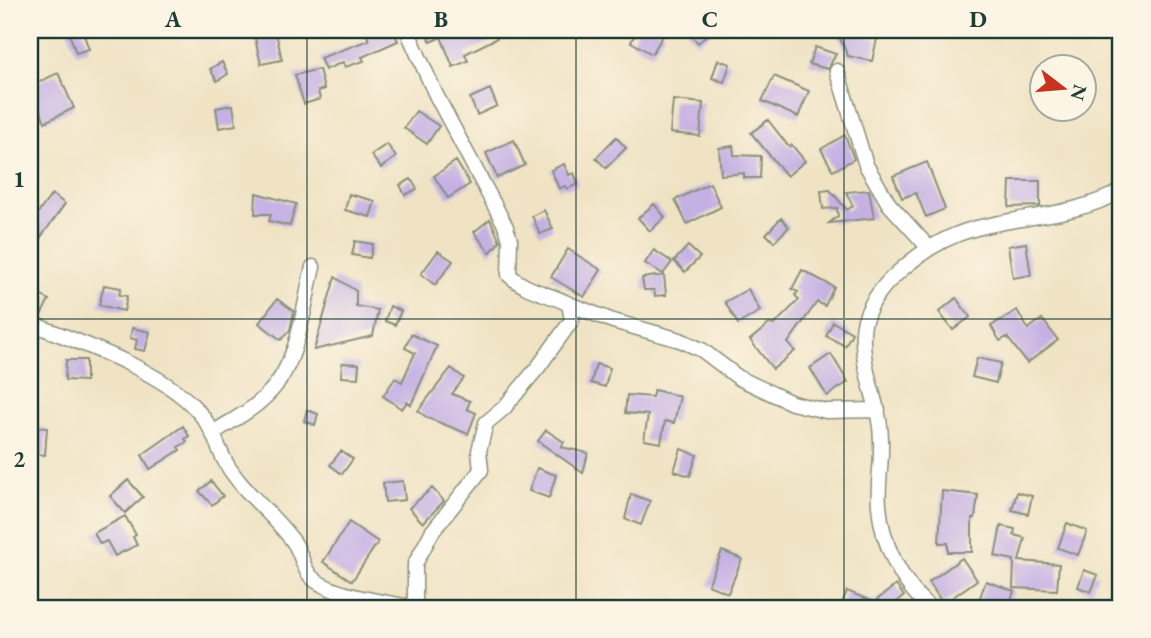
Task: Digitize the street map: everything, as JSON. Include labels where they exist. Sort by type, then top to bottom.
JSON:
[{"type":"street","points":[[407,30],[436,95],[506,226],[510,240],[509,275],[524,289],[549,294],[613,321],[661,332],[680,340],[702,350],[739,378],[792,403],[826,411],[878,410]]},
{"type":"street","points":[[837,71],[866,165],[889,204],[929,248]]},
{"type":"street","points":[[926,607],[901,577],[887,544],[878,506],[881,441],[878,410],[863,368],[862,330],[876,295],[929,248],[972,229],[1071,212],[1121,191]]},
{"type":"street","points":[[215,432],[253,407],[278,384],[287,367],[313,267]]},
{"type":"street","points":[[30,323],[106,353],[149,376],[194,406],[215,432],[225,462],[296,546],[307,573],[315,580],[340,591],[414,608],[415,564],[432,532],[481,470],[479,451],[486,423],[504,408],[566,329],[572,320],[569,304]]},
{"type":"building","points":[[68,30],[82,30],[89,49],[76,53]]},
{"type":"building","points":[[253,30],[276,33],[282,60],[261,64]]},
{"type":"building","points":[[364,30],[393,30],[398,41],[362,57],[364,61],[345,67],[343,62],[325,70],[320,58],[369,40]]},
{"type":"building","points":[[425,30],[494,30],[497,38],[465,54],[468,61],[453,67],[441,37],[431,42]]},
{"type":"building","points":[[638,30],[657,30],[664,34],[652,54],[631,42]]},
{"type":"building","points":[[686,30],[714,30],[698,43]]},
{"type":"building","points":[[836,30],[855,30],[857,34],[877,39],[872,61],[848,56]]},
{"type":"building","points":[[815,47],[836,54],[828,69],[809,64]]},
{"type":"building","points":[[718,60],[730,64],[724,82],[712,78]]},
{"type":"building","points":[[222,62],[228,74],[217,81],[210,69]]},
{"type":"building","points":[[319,69],[324,89],[318,91],[320,99],[304,104],[295,75]]},
{"type":"building","points":[[58,73],[74,108],[45,122],[30,86]]},
{"type":"building","points":[[774,76],[809,91],[798,117],[762,101]]},
{"type":"building","points":[[490,89],[497,106],[477,115],[470,98]]},
{"type":"building","points":[[673,100],[703,103],[700,136],[670,133]]},
{"type":"building","points":[[233,105],[236,125],[219,128],[216,108]]},
{"type":"building","points":[[416,111],[439,126],[427,144],[404,128]]},
{"type":"building","points":[[768,120],[789,147],[792,145],[805,161],[787,176],[751,133]]},
{"type":"building","points":[[845,135],[854,159],[833,171],[821,149]]},
{"type":"building","points":[[616,137],[626,148],[606,168],[596,158]]},
{"type":"building","points":[[514,140],[525,165],[497,178],[486,153]]},
{"type":"building","points":[[387,144],[396,157],[381,168],[371,155]]},
{"type":"building","points":[[733,146],[734,155],[761,156],[760,178],[744,178],[744,173],[721,175],[719,148]]},
{"type":"building","points":[[456,161],[470,184],[448,198],[434,176]]},
{"type":"building","points":[[927,162],[945,209],[926,217],[916,193],[902,198],[893,176]]},
{"type":"building","points":[[564,164],[569,175],[574,173],[578,184],[559,189],[551,170]]},
{"type":"building","points":[[411,179],[417,189],[405,195],[400,185]]},
{"type":"building","points":[[1010,181],[1040,181],[1040,206],[1009,207]]},
{"type":"building","points":[[710,183],[721,207],[687,224],[675,200]]},
{"type":"building","points":[[830,190],[847,210],[853,206],[846,192],[869,190],[874,218],[829,223],[838,216],[837,208],[823,209],[821,191]]},
{"type":"building","points":[[256,193],[296,204],[290,226],[269,221],[271,214],[255,214]]},
{"type":"building","points":[[52,194],[65,204],[30,252],[30,224]]},
{"type":"building","points":[[349,194],[375,201],[370,217],[345,210]]},
{"type":"building","points":[[654,204],[665,217],[650,231],[638,218]]},
{"type":"building","points":[[544,210],[553,229],[540,234],[532,216]]},
{"type":"building","points":[[781,218],[789,227],[774,242],[766,234]]},
{"type":"building","points":[[490,219],[500,241],[490,253],[474,232]]},
{"type":"building","points":[[355,241],[373,244],[370,258],[352,255]]},
{"type":"building","points":[[1026,243],[1031,275],[1013,278],[1008,246]]},
{"type":"building","points":[[688,246],[700,257],[685,272],[674,261]]},
{"type":"building","points":[[568,249],[601,270],[584,297],[551,277]]},
{"type":"building","points":[[654,250],[672,262],[663,274],[645,263]]},
{"type":"building","points":[[438,251],[453,261],[435,285],[421,274]]},
{"type":"building","points":[[802,270],[834,287],[825,306],[817,302],[788,343],[795,351],[773,369],[750,340],[769,324],[774,325],[799,300],[795,295],[798,292],[792,289]]},
{"type":"building","points":[[664,275],[666,295],[655,296],[654,290],[644,290],[642,278]]},
{"type":"building","points":[[335,277],[356,291],[356,306],[378,310],[373,336],[314,350]]},
{"type":"building","points":[[104,285],[121,288],[119,295],[127,296],[124,311],[99,305]]},
{"type":"building","points":[[30,289],[49,300],[40,317],[30,314]]},
{"type":"building","points":[[748,289],[760,311],[738,324],[725,302]]},
{"type":"building","points":[[956,298],[970,317],[953,330],[939,312]]},
{"type":"building","points":[[277,299],[294,311],[290,330],[281,340],[259,323]]},
{"type":"building","points":[[390,306],[401,311],[395,325],[385,321]]},
{"type":"building","points":[[1017,310],[1028,329],[1042,319],[1058,340],[1027,363],[1007,337],[1000,341],[991,326]]},
{"type":"building","points":[[833,322],[852,333],[845,346],[826,336]]},
{"type":"building","points":[[132,328],[150,332],[145,351],[135,349],[137,340],[130,338]]},
{"type":"building","points":[[411,334],[437,346],[411,405],[407,402],[402,409],[383,396],[395,378],[402,382],[415,353],[405,348]]},
{"type":"building","points":[[831,354],[848,382],[827,396],[810,368]]},
{"type":"building","points":[[977,358],[1001,363],[996,383],[972,377]]},
{"type":"building","points":[[66,360],[86,360],[86,381],[65,380]]},
{"type":"building","points":[[342,363],[359,364],[358,378],[341,377]]},
{"type":"building","points":[[596,364],[610,368],[605,387],[591,383]]},
{"type":"building","points":[[451,368],[464,378],[452,394],[470,401],[467,409],[476,413],[468,434],[428,418],[418,411]]},
{"type":"building","points":[[654,390],[680,396],[674,423],[665,421],[661,443],[644,440],[648,415],[625,413],[627,395],[652,397]]},
{"type":"building","points":[[307,410],[318,414],[315,425],[304,421]]},
{"type":"building","points":[[183,426],[189,436],[185,439],[187,442],[178,447],[180,450],[150,469],[142,455]]},
{"type":"building","points":[[32,427],[47,428],[45,455],[30,453]]},
{"type":"building","points":[[546,430],[564,442],[561,447],[588,453],[583,473],[538,441]]},
{"type":"building","points":[[681,449],[697,455],[690,476],[674,471]]},
{"type":"building","points":[[341,451],[353,459],[342,474],[330,465]]},
{"type":"building","points":[[537,468],[556,475],[549,498],[529,491]]},
{"type":"building","points":[[128,480],[143,497],[125,513],[110,496]]},
{"type":"building","points":[[211,481],[223,496],[212,505],[199,491]]},
{"type":"building","points":[[403,481],[405,500],[385,502],[383,483]]},
{"type":"building","points":[[432,488],[444,501],[423,523],[409,508]]},
{"type":"building","points":[[942,491],[978,495],[975,518],[972,518],[972,552],[948,552],[948,543],[939,543]]},
{"type":"building","points":[[1017,492],[1032,496],[1028,514],[1012,510]]},
{"type":"building","points":[[631,494],[650,501],[641,525],[625,519]]},
{"type":"building","points":[[125,516],[136,535],[133,537],[137,545],[115,556],[107,541],[100,544],[94,533]]},
{"type":"building","points":[[349,522],[378,542],[352,581],[323,562]]},
{"type":"building","points":[[1067,523],[1087,531],[1078,555],[1058,548]]},
{"type":"building","points":[[1001,526],[1015,529],[1014,535],[1025,538],[1019,561],[1059,564],[1057,590],[1013,588],[1014,560],[995,556]]},
{"type":"building","points":[[722,551],[742,559],[728,593],[708,585]]},
{"type":"building","points":[[962,558],[977,580],[943,604],[929,582]]},
{"type":"building","points":[[1084,570],[1098,575],[1091,592],[1078,587]]},
{"type":"building","points":[[986,581],[1014,591],[1008,608],[976,608]]},
{"type":"building","points":[[896,585],[904,596],[889,608],[840,608],[847,591],[874,602]]}]
